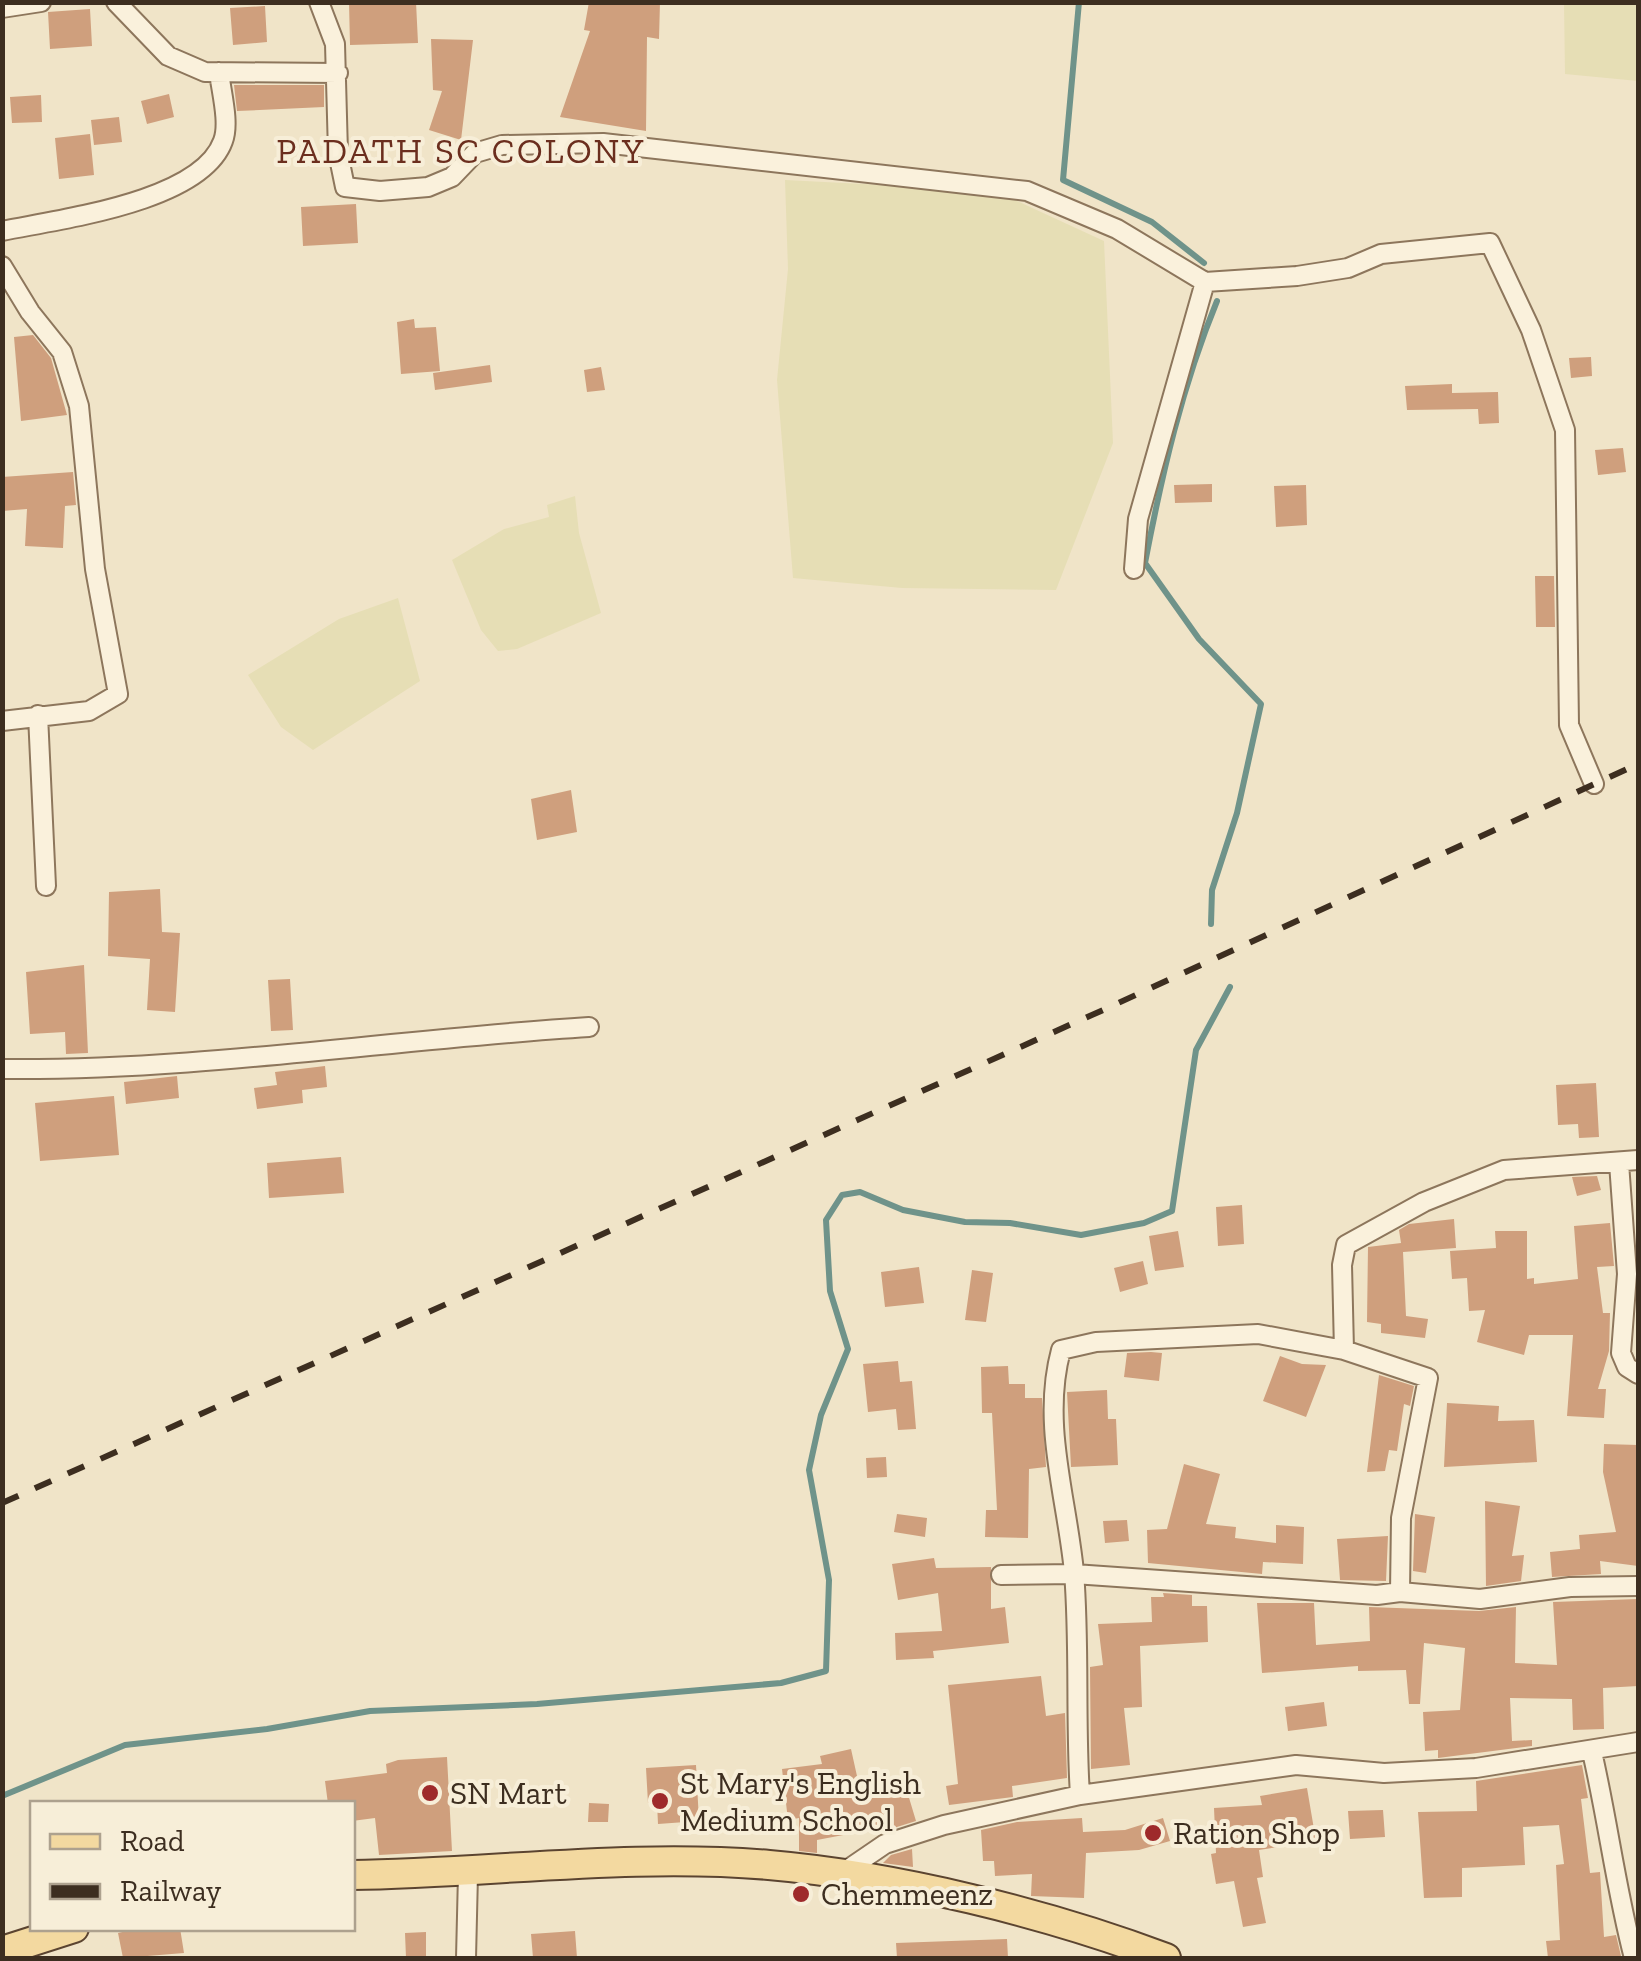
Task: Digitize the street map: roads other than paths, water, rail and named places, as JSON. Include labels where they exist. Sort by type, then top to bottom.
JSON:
[{"type":"main road","points":[[355,1875],[468,1874],[694,1863],[768,1865],[980,1900],[1166,1958]]},
{"type":"main road","points":[[2,1951],[65,1931]]},
{"type":"street","points":[[2,8],[40,2]]},
{"type":"street","points":[[116,2],[168,56],[205,72],[338,73]]},
{"type":"street","points":[[319,2],[336,44],[338,153],[345,187],[380,191],[428,186],[452,177],[475,152],[502,145],[603,143],[1027,190],[1117,228],[1205,282],[1297,276],[1348,268],[1381,254],[1490,243],[1530,330],[1565,430],[1569,726],[1594,784]]},
{"type":"street","points":[[2,232],[125,204],[174,186],[210,164],[225,138],[220,72]]},
{"type":"street","points":[[2,266],[30,312],[62,352],[79,406],[95,569],[118,694],[89,711],[2,721]]},
{"type":"street","points":[[1134,569],[1138,519],[1205,282]]},
{"type":"street","points":[[38,716],[46,886]]},
{"type":"street","points":[[2,1069],[105,1070],[447,1036],[589,1027]]},
{"type":"street","points":[[1344,1350],[1342,1266],[1346,1245],[1424,1202],[1504,1170],[1638,1160]]},
{"type":"street","points":[[1619,1163],[1627,1274],[1621,1353],[1627,1367],[1638,1374]]},
{"type":"street","points":[[1080,1796],[1074,1574],[1054,1440],[1054,1380],[1062,1350],[1096,1342],[1258,1334],[1344,1350],[1428,1378],[1401,1518],[1400,1592]]},
{"type":"street","points":[[1002,1576],[1074,1574],[1480,1599],[1570,1587],[1638,1586]]},
{"type":"street","points":[[840,1874],[885,1844],[914,1834],[1080,1796],[1296,1765],[1384,1773],[1476,1768],[1638,1742]]},
{"type":"street","points":[[1592,1752],[1611,1832],[1613,1874],[1634,1958]]},
{"type":"street","points":[[466,1958],[468,1874]]},
{"type":"waterway","points":[[1079,2],[1063,180],[1152,222],[1204,263]]},
{"type":"waterway","points":[[1211,924],[1212,890],[1237,813],[1261,704],[1199,639],[1145,563],[1174,431],[1217,301]]},
{"type":"waterway","points":[[2,1796],[125,1745],[267,1729],[370,1711],[537,1704],[781,1683],[826,1671],[829,1580],[809,1470],[821,1415],[848,1349],[830,1291],[826,1220],[842,1195],[860,1192],[903,1210],[965,1222],[1010,1223],[1081,1235],[1144,1223],[1172,1211],[1196,1050],[1230,987]]},
{"type":"railway","points":[[2,1503],[1103,1010],[1638,764]]},
{"type":"place","name":"SN Mart","points":[[430,1793]]},
{"type":"place","name":"St Mary's English Medium School","points":[[660,1801]]},
{"type":"place","name":"Ration Shop","points":[[1153,1833]]},
{"type":"place","name":"Chemmeenz","points":[[801,1894]]},
{"type":"district","name":"PADATH SC COLONY","points":[[461,151]]}]
